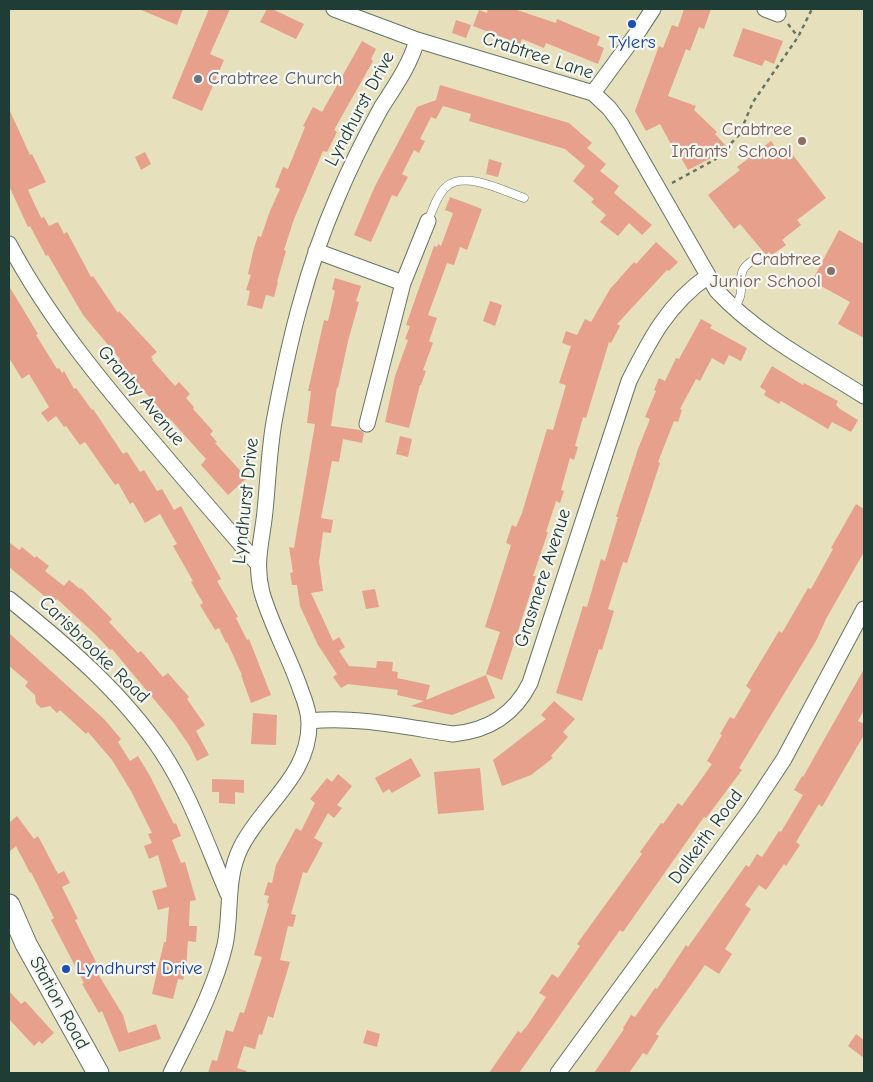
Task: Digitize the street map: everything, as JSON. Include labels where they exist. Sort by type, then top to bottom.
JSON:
[{"type":"main road","name":"Station Road","points":[[9,904],[26,944],[98,1073]]},
{"type":"street","name":"Crabtree Lane","points":[[334,9],[366,15],[417,40],[593,93],[609,108],[621,124],[717,291],[756,327],[864,396]]},
{"type":"street","points":[[593,93],[653,9]]},
{"type":"street","name":"Lyndhurst Drive","points":[[171,1073],[206,1002],[218,970],[225,944],[228,921],[228,894],[240,850],[249,833],[295,775],[306,746],[309,721],[305,702],[269,614],[258,575],[257,563],[263,528],[274,425],[297,317],[316,251],[336,199],[365,138],[407,66],[417,40]]},
{"type":"street","points":[[367,424],[403,283],[428,221]]},
{"type":"street","name":"Granby Avenue","points":[[9,244],[42,300],[73,344],[115,398],[257,563]]},
{"type":"street","points":[[316,251],[403,283]]},
{"type":"street","name":"Grasmere Avenue","points":[[309,721],[328,719],[350,720],[452,734],[487,727],[504,717],[516,705],[530,683],[629,381],[646,346],[661,323],[676,304],[692,288],[708,276]]},
{"type":"street","name":"Carisbrooke Road","points":[[9,599],[54,635],[101,680],[136,717],[163,753],[182,786],[228,894]]},
{"type":"street","name":"Dalkeith Road","points":[[558,1073],[752,809],[784,759],[864,610]]},
{"type":"lane","points":[[428,221],[439,196],[447,186],[455,181],[471,180],[524,198]]},
{"type":"lane","points":[[734,308],[740,301],[742,293],[742,271],[746,265],[759,256]]},
{"type":"path","points":[[660,190],[716,159],[739,135],[753,102],[798,36],[812,9]]},
{"type":"building","points":[[139,9],[183,9],[177,25]]},
{"type":"building","name":"Crabtree Church","points":[[209,9],[230,9],[210,54],[224,60],[202,111],[172,98]]},
{"type":"building","points":[[267,9],[272,9],[304,24],[296,39],[260,22]]},
{"type":"building","points":[[488,9],[514,9],[556,23],[557,19],[600,37],[597,45],[604,48],[598,64],[546,43],[544,48],[522,39],[520,44],[473,26],[479,10],[487,13]]},
{"type":"building","points":[[684,9],[711,9],[704,29],[699,27],[690,51],[686,49],[668,96],[696,106],[694,110],[717,132],[715,134],[726,146],[715,156],[688,170],[680,156],[678,157],[660,124],[646,131],[635,111],[659,46],[663,48],[672,25],[678,27]]},
{"type":"building","points":[[456,20],[471,25],[466,38],[452,33]]},
{"type":"building","points":[[743,28],[783,41],[774,64],[765,60],[762,66],[733,56]]},
{"type":"building","points":[[362,41],[376,49],[371,59],[373,61],[334,130],[337,132],[327,152],[323,151],[294,219],[284,250],[286,251],[274,297],[266,295],[262,309],[247,305],[250,291],[246,290],[251,275],[248,274],[254,248],[258,236],[261,237],[280,189],[275,187],[283,167],[288,169],[305,127],[303,126],[313,107],[322,112]]},
{"type":"building","points":[[440,85],[569,123],[592,143],[587,148],[606,164],[600,171],[619,186],[614,193],[652,225],[642,235],[629,223],[618,236],[600,222],[606,215],[591,202],[594,199],[573,181],[585,166],[565,149],[469,121],[471,114],[443,106],[436,119],[431,117],[420,139],[425,141],[419,153],[414,150],[402,174],[408,177],[397,197],[392,195],[371,242],[354,235],[375,186],[417,107],[436,100]]},
{"type":"building","points":[[9,109],[30,155],[32,154],[46,182],[28,190],[41,218],[44,217],[49,226],[58,222],[64,234],[67,232],[91,277],[93,276],[118,313],[119,311],[157,352],[151,357],[152,360],[175,386],[179,382],[190,394],[186,398],[194,407],[193,409],[213,431],[210,434],[217,442],[215,443],[247,478],[228,495],[201,465],[206,459],[169,418],[158,409],[83,315],[48,255],[46,256],[30,226],[28,227],[9,186]]},
{"type":"building","points":[[771,141],[782,156],[789,150],[826,198],[797,220],[801,225],[782,240],[786,245],[772,255],[769,252],[766,255],[740,224],[734,229],[708,195],[740,170],[737,167]]},
{"type":"building","points":[[145,152],[151,164],[141,170],[135,157]]},
{"type":"building","points":[[489,159],[502,163],[498,177],[486,174]]},
{"type":"building","points":[[450,197],[482,209],[467,250],[460,247],[454,265],[447,263],[428,315],[437,318],[429,341],[433,343],[423,370],[426,371],[420,385],[409,428],[385,422],[395,376],[408,340],[405,339],[410,326],[406,325],[434,246],[437,247],[438,244],[441,246],[453,213],[445,210]]},
{"type":"building","points":[[839,230],[864,244],[864,338],[838,324],[850,302],[812,281]]},
{"type":"building","points":[[656,242],[678,262],[669,271],[667,270],[617,324],[620,326],[611,343],[609,342],[586,418],[583,417],[575,446],[578,447],[574,460],[570,458],[561,490],[564,491],[560,503],[556,501],[546,532],[548,532],[533,576],[536,576],[502,680],[486,674],[500,632],[485,627],[511,545],[506,543],[512,525],[516,527],[522,513],[547,429],[553,430],[566,385],[559,383],[571,346],[562,343],[566,331],[577,335],[585,319],[591,322],[610,289],[634,262],[636,264]]},
{"type":"building","points":[[335,278],[361,286],[356,301],[359,302],[337,387],[331,426],[360,430],[364,433],[362,443],[343,439],[339,462],[332,461],[321,518],[333,520],[331,533],[323,532],[319,562],[323,591],[311,593],[333,641],[339,637],[345,647],[339,651],[349,666],[376,668],[377,661],[393,662],[392,671],[398,672],[397,678],[430,685],[426,700],[486,675],[495,698],[452,715],[411,706],[424,701],[397,695],[398,690],[348,684],[341,688],[333,677],[337,674],[318,645],[300,606],[297,585],[292,585],[290,573],[293,572],[289,547],[294,548],[315,424],[307,423],[311,391],[308,391],[324,320],[328,321],[335,291],[332,289]]},
{"type":"building","points":[[9,286],[57,369],[59,368],[62,373],[64,371],[74,389],[76,388],[93,409],[123,454],[127,452],[140,472],[144,470],[157,491],[162,489],[174,510],[181,506],[221,579],[217,581],[238,617],[236,618],[247,640],[249,639],[271,695],[251,703],[242,675],[227,642],[219,628],[215,630],[200,605],[203,603],[173,546],[177,544],[160,514],[145,523],[133,502],[130,504],[118,483],[115,485],[85,442],[80,445],[56,416],[48,422],[41,413],[49,407],[29,374],[22,379],[9,358]]},
{"type":"building","points":[[490,301],[502,305],[495,326],[483,321]]},
{"type":"building","points":[[701,319],[712,325],[710,328],[747,348],[741,361],[729,355],[724,365],[712,358],[700,381],[696,379],[680,409],[682,410],[678,422],[674,421],[658,462],[660,463],[627,563],[623,562],[608,609],[614,611],[602,650],[599,649],[582,701],[556,693],[583,606],[587,607],[601,559],[605,561],[618,517],[616,517],[638,449],[650,419],[645,417],[656,391],[654,390],[659,378],[665,381],[676,358],[679,359]]},
{"type":"building","points":[[772,366],[803,385],[804,383],[838,401],[836,405],[840,409],[858,420],[851,432],[832,422],[828,429],[781,401],[779,404],[764,395],[766,391],[760,387]]},
{"type":"building","points":[[400,436],[412,439],[408,457],[396,454]]},
{"type":"building","points":[[856,504],[864,509],[864,552],[826,619],[816,641],[739,768],[742,770],[706,818],[704,817],[623,932],[620,930],[519,1073],[489,1073],[518,1031],[521,1033],[527,1026],[546,997],[539,993],[552,974],[558,978],[580,946],[577,944],[642,854],[640,852],[678,803],[682,806],[712,764],[707,761],[722,735],[720,734],[730,717],[734,719],[751,690],[746,686],[779,631],[782,633],[808,588],[811,589],[833,549],[831,548]]},
{"type":"building","points":[[9,542],[19,550],[22,547],[35,558],[36,556],[49,566],[45,571],[64,586],[69,580],[81,588],[112,619],[109,622],[138,653],[141,651],[163,677],[168,673],[189,697],[187,699],[205,725],[196,731],[209,755],[197,761],[189,745],[173,722],[112,649],[110,650],[57,599],[53,603],[9,567]]},
{"type":"building","points":[[375,589],[379,607],[366,609],[362,591]]},
{"type":"building","points":[[9,633],[104,719],[121,739],[118,742],[130,761],[138,756],[174,824],[176,823],[181,836],[172,840],[181,863],[185,862],[196,900],[190,901],[189,926],[197,926],[196,942],[188,941],[186,969],[183,980],[178,979],[173,999],[152,994],[164,942],[166,942],[169,907],[158,910],[152,891],[167,887],[158,855],[149,859],[144,846],[152,843],[148,834],[152,833],[131,791],[112,760],[88,732],[86,734],[60,710],[57,713],[50,706],[41,708],[36,703],[35,695],[25,686],[28,682],[9,666]]},
{"type":"building","points":[[864,669],[864,710],[858,721],[864,724],[864,735],[822,807],[819,804],[796,842],[800,845],[786,866],[784,864],[766,890],[759,885],[745,905],[751,909],[725,949],[732,954],[719,974],[705,965],[656,1034],[659,1036],[647,1055],[643,1053],[629,1073],[594,1073],[624,1029],[631,1015],[635,1017],[655,988],[657,989],[686,945],[688,947],[746,865],[749,867],[757,854],[762,857],[779,831],[781,832],[803,795],[794,790]]},
{"type":"building","points":[[554,701],[575,719],[563,732],[568,737],[551,756],[553,758],[531,775],[502,786],[493,760],[546,719],[541,715]]},
{"type":"building","points":[[253,713],[277,715],[276,745],[251,744]]},
{"type":"building","points":[[411,758],[421,776],[392,793],[389,789],[383,793],[375,778]]},
{"type":"building","points":[[480,768],[484,810],[438,814],[434,772]]},
{"type":"building","points":[[338,774],[352,786],[337,805],[342,808],[334,818],[328,813],[314,838],[323,843],[307,873],[303,872],[291,914],[296,915],[293,927],[288,926],[280,960],[290,962],[273,1018],[268,1016],[262,1035],[259,1034],[255,1049],[244,1046],[237,1068],[247,1071],[246,1073],[208,1073],[212,1060],[217,1061],[226,1030],[233,1032],[240,1012],[244,1013],[262,957],[254,955],[269,904],[267,903],[269,896],[264,895],[268,882],[272,883],[276,865],[296,828],[301,831],[315,803],[310,799],[327,778],[332,782]]},
{"type":"building","points":[[212,779],[244,780],[244,793],[235,792],[235,804],[219,803],[219,792],[212,792]]},
{"type":"building","points":[[17,816],[34,839],[38,836],[58,874],[64,871],[70,883],[62,887],[78,919],[75,920],[96,962],[92,964],[123,1015],[128,1033],[156,1024],[161,1039],[119,1052],[102,1011],[99,1013],[82,984],[84,983],[51,920],[54,918],[31,872],[16,846],[9,852],[9,823]]},
{"type":"building","points":[[9,991],[21,1004],[25,1001],[54,1033],[42,1044],[39,1041],[34,1046],[9,1019]]},
{"type":"building","points":[[367,1030],[380,1034],[377,1047],[363,1043]]},
{"type":"building","points":[[856,1034],[864,1040],[864,1058],[848,1046]]},
{"type":"place","name":"Tylers","points":[[632,24]]},
{"type":"place","name":"Crabtree Church","points":[[198,79]]},
{"type":"place","name":"Crabtree Infants' School","points":[[802,141]]},
{"type":"place","name":"Crabtree Junior School","points":[[831,271]]},
{"type":"place","name":"Lyndhurst Drive","points":[[66,969]]}]
